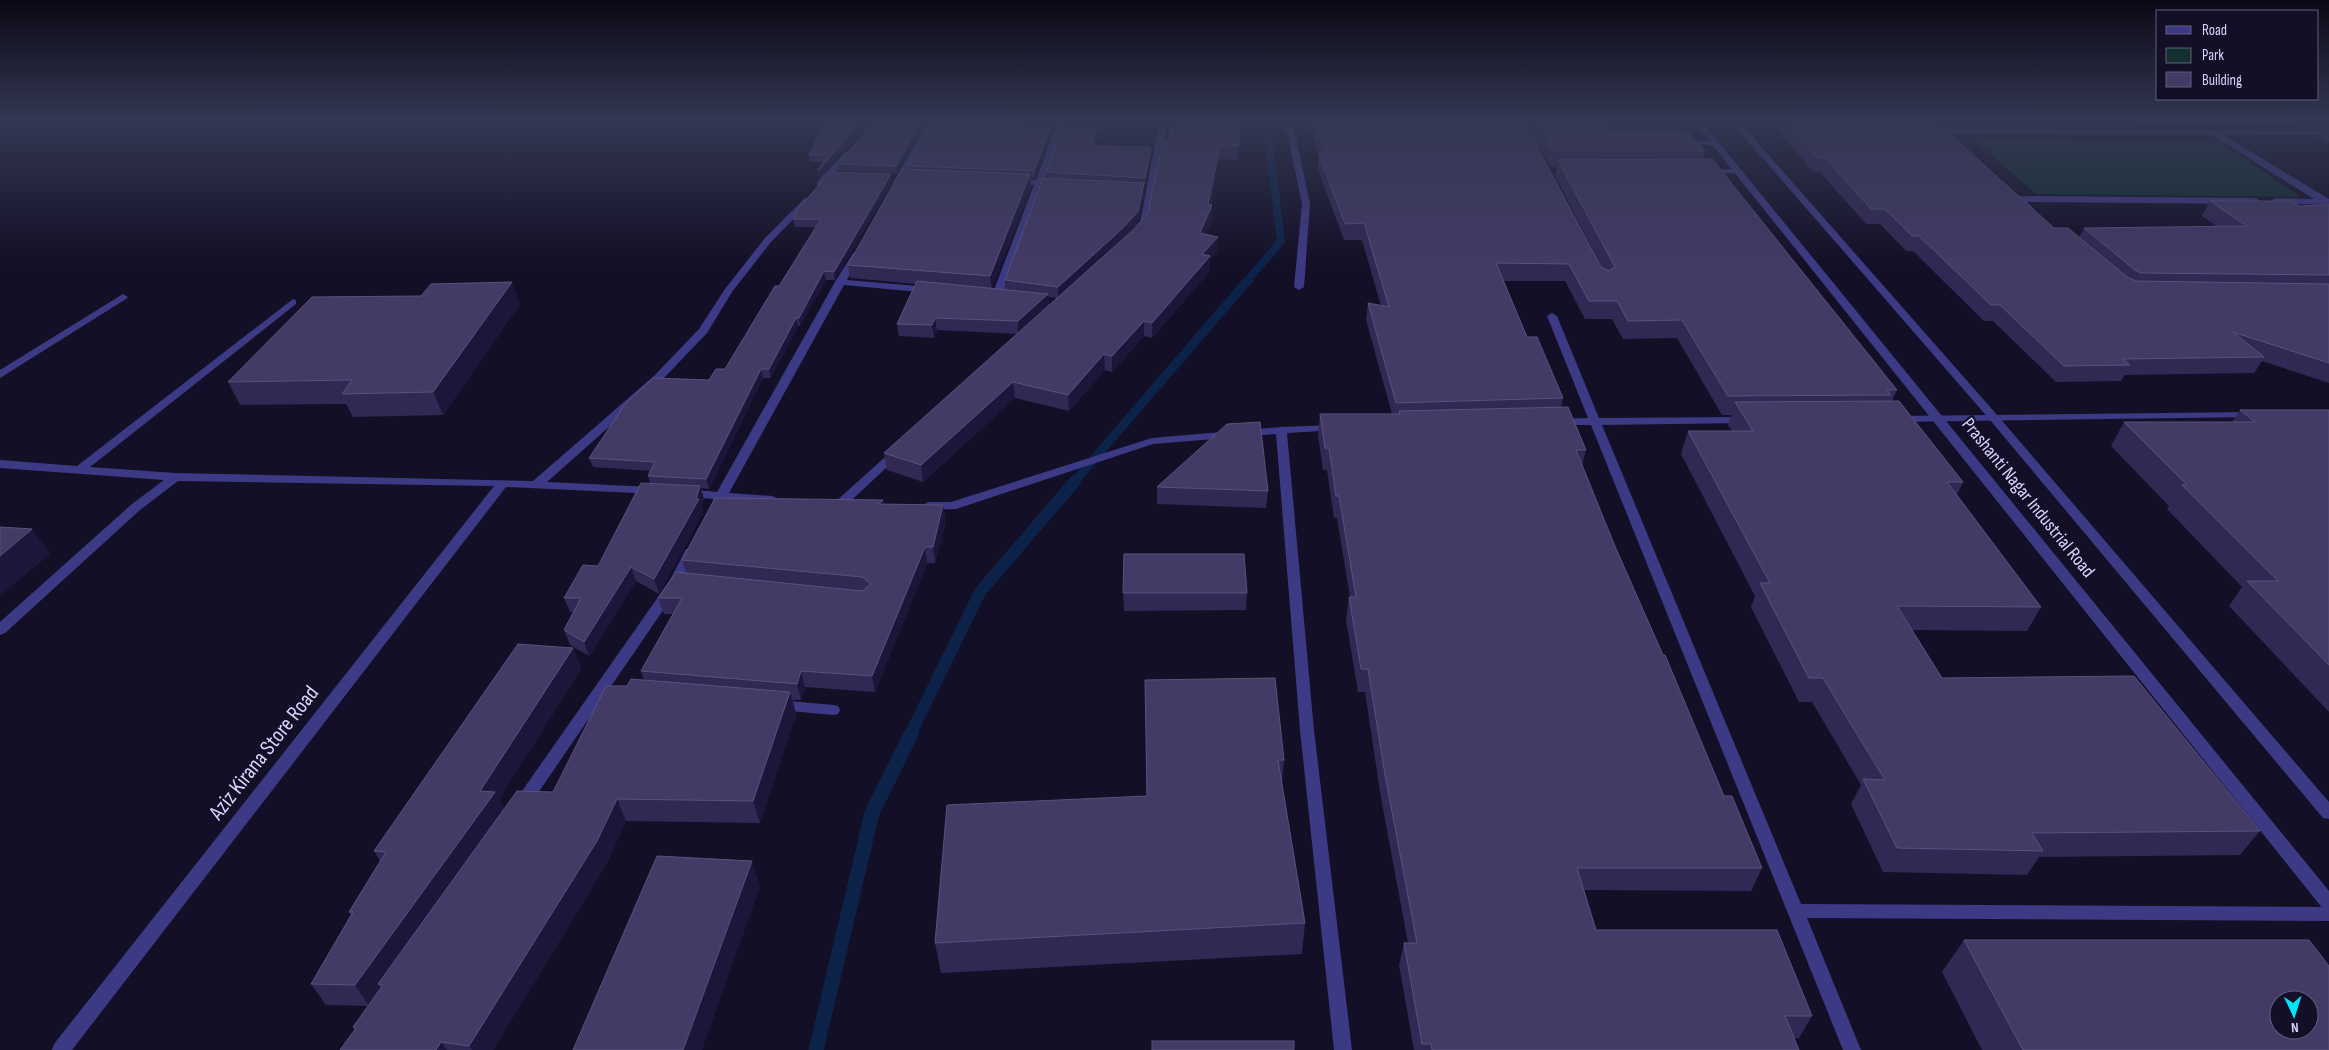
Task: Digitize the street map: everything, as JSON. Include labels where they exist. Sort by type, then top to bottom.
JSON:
[{"type":"street","points":[[537,484],[659,377],[703,331],[728,291],[768,240],[798,212],[838,167]]},
{"type":"street","points":[[891,193],[906,167]]},
{"type":"street","points":[[996,295],[1045,167]]},
{"type":"street","points":[[1129,242],[1144,224],[1146,190],[1152,167]]},
{"type":"street","points":[[1298,167],[1306,204],[1299,287]]},
{"type":"street","name":"Prashanti Nagar Industrial Road","points":[[1735,167],[1940,419],[2329,904]]},
{"type":"street","name":"Prashanti Nagar Industrial Road","points":[[1775,167],[1994,418],[2329,814]]},
{"type":"street","points":[[2270,167],[2327,202]]},
{"type":"street","points":[[1692,172],[1738,171]]},
{"type":"street","points":[[1010,182],[1067,185]]},
{"type":"street","points":[[2033,212],[2015,196],[2327,202]]},
{"type":"street","points":[[712,512],[864,242]]},
{"type":"street","points":[[840,282],[938,290]]},
{"type":"street","points":[[0,375],[123,297]]},
{"type":"street","points":[[78,470],[294,302]]},
{"type":"street","points":[[1552,316],[1852,1050]]},
{"type":"street","points":[[1882,420],[2262,415]]},
{"type":"street","points":[[1546,422],[1754,420]]},
{"type":"street","points":[[914,506],[952,506],[1152,441],[1281,430],[1350,428]]},
{"type":"street","points":[[1281,430],[1307,730],[1343,1050]]},
{"type":"street","points":[[857,506],[833,505],[902,448]]},
{"type":"street","points":[[0,464],[175,477],[537,484],[789,501]]},
{"type":"street","points":[[0,630],[136,507],[175,477]]},
{"type":"street","name":"Aziz Kirana Store Road","points":[[61,1050],[503,483]]},
{"type":"street","points":[[512,818],[681,582],[699,538]]},
{"type":"street","points":[[602,690],[622,692]]},
{"type":"street","points":[[766,704],[833,710]]},
{"type":"street","points":[[1795,911],[2329,914]]},
{"type":"green space","points":[[2005,167],[2257,167],[2301,197],[2036,194]]},
{"type":"building","points":[[933,167],[1036,167],[1034,171]]},
{"type":"building","points":[[1048,167],[1147,167],[1145,178],[1046,172]]},
{"type":"building","points":[[1158,167],[1216,167],[1208,204],[1212,205],[1200,233],[1218,237],[1202,254],[1210,256],[1152,323],[1144,321],[1112,356],[1104,354],[1068,395],[1013,382],[921,465],[884,453],[1133,230],[1148,213]]},
{"type":"building","points":[[1324,167],[1548,167],[1601,267],[1609,271],[1615,267],[1562,167],[1718,167],[1897,390],[1887,390],[1891,395],[1728,396],[1682,320],[1628,321],[1617,301],[1589,301],[1569,264],[1496,263],[1527,337],[1537,337],[1563,398],[1396,403],[1368,303],[1389,307],[1364,223],[1345,224]]},
{"type":"building","points":[[1833,167],[1986,167],[2054,228],[2068,228],[2127,277],[2136,281],[2329,284],[2329,363],[2233,332],[2264,357],[2123,359],[2130,365],[2064,366],[2000,305],[1991,305],[1919,236],[1912,236],[1885,209],[1871,209]]},
{"type":"building","points":[[902,169],[1030,174],[990,276],[848,265]]},
{"type":"building","points":[[830,172],[891,174],[834,272],[824,271],[769,369],[761,369],[706,479],[648,476],[655,462],[589,458],[626,403],[653,378],[709,380],[716,369],[725,369],[775,286],[779,286],[821,219],[793,219],[798,209]]},
{"type":"building","points":[[1043,178],[1144,183],[1138,211],[1124,227],[1058,287],[1005,280]]},
{"type":"building","points":[[2210,201],[2291,201],[2299,206],[2329,205],[2329,275],[2141,273],[2084,228],[2247,226]]},
{"type":"building","points":[[917,281],[1048,294],[1018,321],[935,318],[932,325],[897,324]]},
{"type":"building","points":[[512,282],[433,392],[342,394],[352,380],[228,382],[312,297],[421,296],[431,284]]},
{"type":"building","points":[[1899,401],[1963,482],[1947,482],[2041,607],[1897,606],[1942,678],[2134,676],[2260,831],[2032,833],[2043,851],[1897,848],[1863,779],[1885,780],[1823,678],[1809,678],[1760,583],[1770,583],[1688,431],[1753,431],[1735,402]]},
{"type":"building","points":[[1568,407],[1586,450],[1576,450],[1614,544],[1663,655],[1665,655],[1724,796],[1732,796],[1762,868],[1577,868],[1596,930],[1777,930],[1812,1016],[1785,1016],[1799,1050],[1432,1050],[1431,1044],[1422,1044],[1404,943],[1417,943],[1385,775],[1368,669],[1361,669],[1349,597],[1356,597],[1339,496],[1336,496],[1329,448],[1325,448],[1320,414],[1400,414],[1399,411]]},
{"type":"building","points":[[2240,410],[2329,410],[2329,665],[2247,581],[2278,581],[2182,485],[2187,485],[2124,422],[2255,422]]},
{"type":"building","points":[[1260,422],[1268,491],[1157,487],[1227,424]]},
{"type":"building","points":[[641,483],[700,486],[696,499],[699,499],[654,579],[631,567],[584,642],[564,630],[581,598],[564,598],[583,565],[598,566]]},
{"type":"building","points":[[715,498],[883,500],[879,504],[943,505],[933,547],[925,547],[872,676],[801,671],[797,684],[641,671],[682,598],[658,598],[676,572],[862,591],[871,584],[862,577],[682,560]]},
{"type":"building","points":[[0,527],[32,529],[0,556]]},
{"type":"building","points":[[1124,554],[1244,554],[1247,593],[1123,593]]},
{"type":"building","points":[[518,644],[573,648],[480,791],[495,792],[355,985],[311,984],[353,912],[349,912],[386,852],[374,851]]},
{"type":"building","points":[[1275,678],[1284,760],[1278,760],[1305,923],[935,943],[947,805],[1147,796],[1145,680]]},
{"type":"building","points":[[631,679],[790,692],[753,801],[617,799],[597,841],[469,1046],[441,1042],[436,1050],[340,1050],[356,1028],[353,1027],[383,985],[378,984],[517,791],[553,792],[606,686],[627,686]]},
{"type":"building","points":[[657,856],[752,861],[683,1050],[573,1050]]},
{"type":"building","points":[[1964,940],[2309,940],[2329,966],[2329,1050],[2023,1050]]},
{"type":"building","points":[[1152,1041],[1294,1041],[1294,1050],[1152,1050]]},
{"type":"waterway","points":[[1248,280],[1281,241],[1272,167]]},
{"type":"waterway","points":[[1074,482],[1249,279]]},
{"type":"waterway","points":[[910,735],[980,592],[1075,481]]},
{"type":"waterway","points":[[816,1050],[872,813],[911,734]]}]
